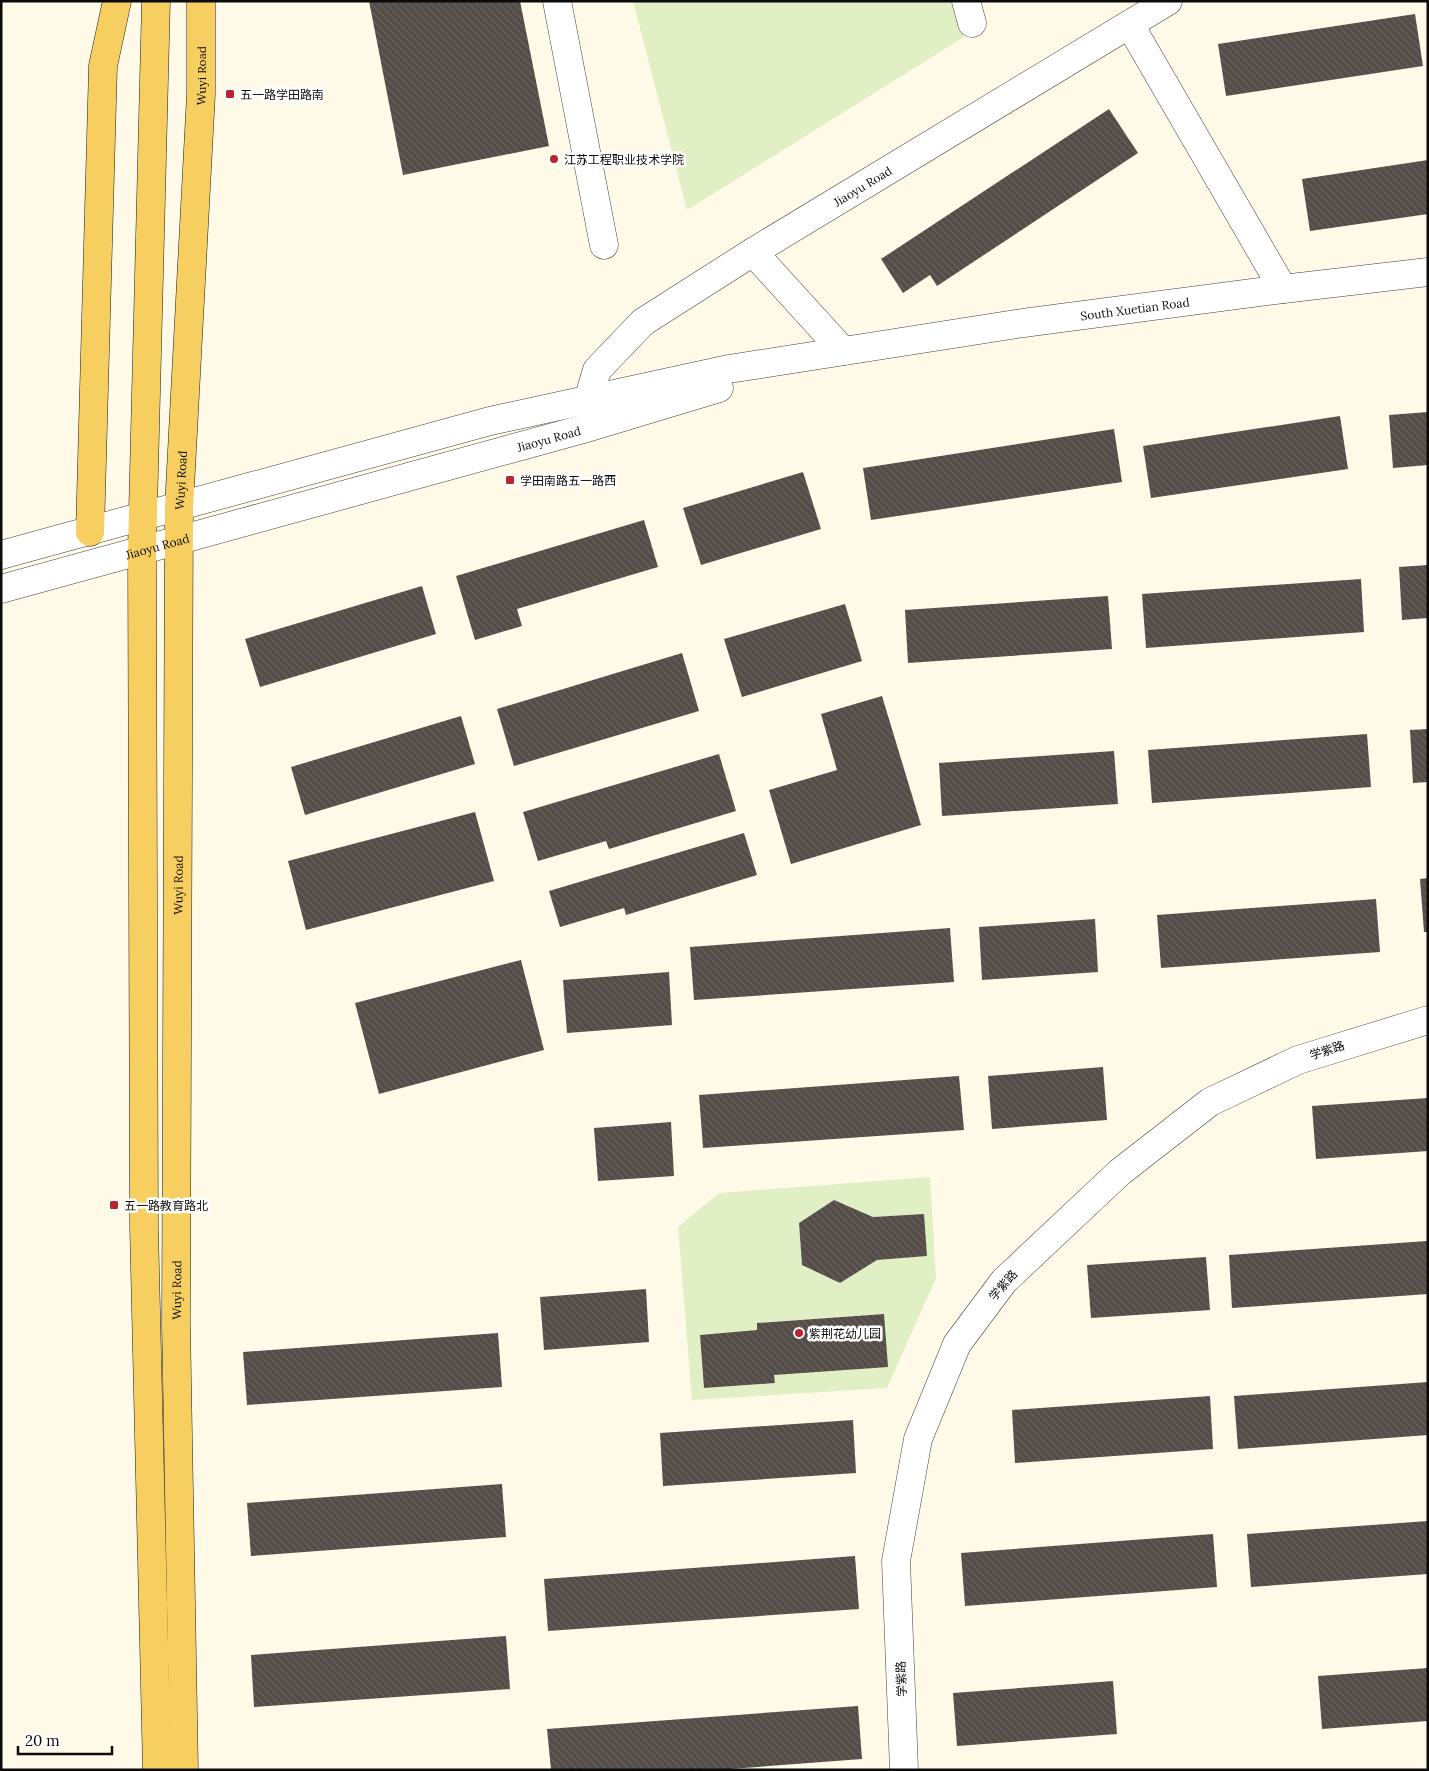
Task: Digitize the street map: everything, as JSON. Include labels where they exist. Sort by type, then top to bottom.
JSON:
[{"type":"main road","points":[[90,532],[103,66],[117,1]]},
{"type":"main road","points":[[156,1],[142,550],[144,1217],[157,1770]]},
{"type":"main road","name":"Wuyi Road","points":[[184,1770],[176,1323],[179,507],[200,94],[201,1]]},
{"type":"street","points":[[557,1],[604,245]]},
{"type":"street","name":"Jiaoyu Road","points":[[588,400],[597,370],[643,322],[753,252],[1168,1]]},
{"type":"street","points":[[1130,25],[1283,289]]},
{"type":"street","points":[[753,252],[843,351]]},
{"type":"street","name":"South Xuetian Road","points":[[843,351],[1033,322],[1428,272]]},
{"type":"street","points":[[1,555],[490,421],[729,369],[843,351]]},
{"type":"street","name":"Jiaoyu Road","points":[[1,589],[583,429],[843,351]]},
{"type":"street","name":"学紫路","points":[[904,1770],[896,1561],[918,1439],[957,1344],[1004,1281],[1120,1172],[1210,1102],[1298,1060],[1428,1020]]},
{"type":"green space","points":[[633,1],[955,1],[964,37],[687,210]]},
{"type":"green space","name":"紫荆花幼儿园","points":[[930,1177],[936,1278],[887,1388],[692,1400],[678,1227],[719,1193]],"holes":[[[834,1200],[873,1217],[924,1214],[927,1256],[877,1260],[840,1283],[802,1265],[799,1223]],[[884,1314],[774,1375],[775,1383],[704,1388],[700,1335],[757,1330],[757,1323]]]},
{"type":"building","points":[[369,1],[520,1],[549,146],[403,175]]},
{"type":"building","points":[[1415,14],[1423,66],[1226,96],[1218,44]]},
{"type":"building","points":[[1109,109],[1138,153],[937,286],[930,275],[903,293],[881,259]]},
{"type":"building","points":[[1428,160],[1428,214],[1310,231],[1302,179]]},
{"type":"building","points":[[1428,412],[1428,465],[1393,468],[1389,415]]},
{"type":"building","points":[[1340,416],[1348,469],[1151,498],[1143,446]]},
{"type":"building","points":[[1114,429],[1122,482],[871,520],[863,468]]},
{"type":"building","points":[[803,472],[821,529],[701,565],[683,508]]},
{"type":"building","points":[[644,520],[658,567],[517,609],[522,626],[475,640],[456,576]]},
{"type":"building","points":[[1428,565],[1428,618],[1402,620],[1399,567]]},
{"type":"building","points":[[1361,579],[1364,632],[1146,648],[1142,594]]},
{"type":"building","points":[[422,586],[436,634],[260,687],[245,639]]},
{"type":"building","points":[[1108,596],[1112,649],[908,663],[905,610]]},
{"type":"building","points":[[845,604],[862,661],[742,697],[724,639]]},
{"type":"building","points":[[682,653],[699,711],[514,766],[497,709]]},
{"type":"building","points":[[882,696],[921,825],[791,864],[769,790],[837,770],[821,714]]},
{"type":"building","points":[[461,716],[475,764],[305,815],[291,767]]},
{"type":"building","points":[[1428,729],[1428,782],[1413,783],[1410,730]]},
{"type":"building","points":[[1367,734],[1371,787],[1152,803],[1148,750]]},
{"type":"building","points":[[1114,751],[1118,804],[942,816],[939,763]]},
{"type":"building","points":[[719,754],[736,811],[609,849],[606,841],[538,861],[523,812]]},
{"type":"building","points":[[475,812],[494,881],[306,930],[288,861]]},
{"type":"building","points":[[744,833],[757,875],[626,915],[624,908],[560,927],[549,891]]},
{"type":"building","points":[[1428,878],[1428,932],[1424,932],[1420,879]]},
{"type":"building","points":[[1376,899],[1380,952],[1161,968],[1157,915]]},
{"type":"building","points":[[1095,919],[1098,972],[982,980],[979,927]]},
{"type":"building","points":[[950,928],[954,982],[694,1000],[690,947]]},
{"type":"building","points":[[521,960],[544,1050],[379,1094],[355,1003]]},
{"type":"building","points":[[669,972],[672,1025],[567,1033],[563,980]]},
{"type":"building","points":[[1103,1067],[1107,1120],[992,1129],[988,1076]]},
{"type":"building","points":[[959,1076],[964,1130],[703,1148],[699,1095]]},
{"type":"building","points":[[1428,1098],[1428,1151],[1316,1159],[1312,1106]]},
{"type":"building","points":[[671,1122],[674,1176],[598,1181],[594,1128]]},
{"type":"building","points":[[834,1200],[873,1217],[924,1214],[927,1256],[877,1260],[840,1283],[802,1265],[799,1223]]},
{"type":"building","points":[[1427,1241],[1428,1294],[1232,1308],[1229,1255]]},
{"type":"building","points":[[1206,1257],[1210,1310],[1091,1318],[1087,1265]]},
{"type":"building","points":[[646,1289],[649,1342],[544,1350],[540,1297]]},
{"type":"building","points":[[884,1314],[888,1367],[774,1375],[775,1383],[704,1388],[700,1335],[757,1330],[757,1323]]},
{"type":"building","points":[[498,1333],[502,1387],[247,1405],[243,1352]]},
{"type":"building","points":[[1428,1382],[1428,1435],[1238,1449],[1234,1396]]},
{"type":"building","points":[[1210,1396],[1213,1449],[1015,1463],[1012,1410]]},
{"type":"building","points":[[853,1420],[856,1473],[663,1486],[660,1433]]},
{"type":"building","points":[[502,1484],[506,1537],[251,1556],[247,1503]]},
{"type":"building","points":[[1428,1521],[1428,1574],[1251,1587],[1247,1534]]},
{"type":"building","points":[[1213,1534],[1217,1587],[965,1606],[961,1553]]},
{"type":"building","points":[[855,1556],[859,1609],[548,1631],[544,1579]]},
{"type":"building","points":[[506,1636],[510,1689],[254,1707],[251,1655]]},
{"type":"building","points":[[1428,1668],[1428,1721],[1322,1729],[1318,1676]]},
{"type":"building","points":[[1113,1681],[1117,1734],[957,1746],[953,1693]]},
{"type":"building","points":[[858,1706],[862,1759],[717,1770],[551,1770],[547,1729]]},
{"type":"place","name":"五一路学田路南","points":[[230,94]]},
{"type":"place","name":"江苏工程职业技术学院","points":[[554,159]]},
{"type":"place","name":"学田南路五一路西","points":[[510,480]]},
{"type":"place","name":"五一路教育路北","points":[[114,1205]]},
{"type":"place","name":"紫荆花幼儿园","points":[[799,1333]]}]
